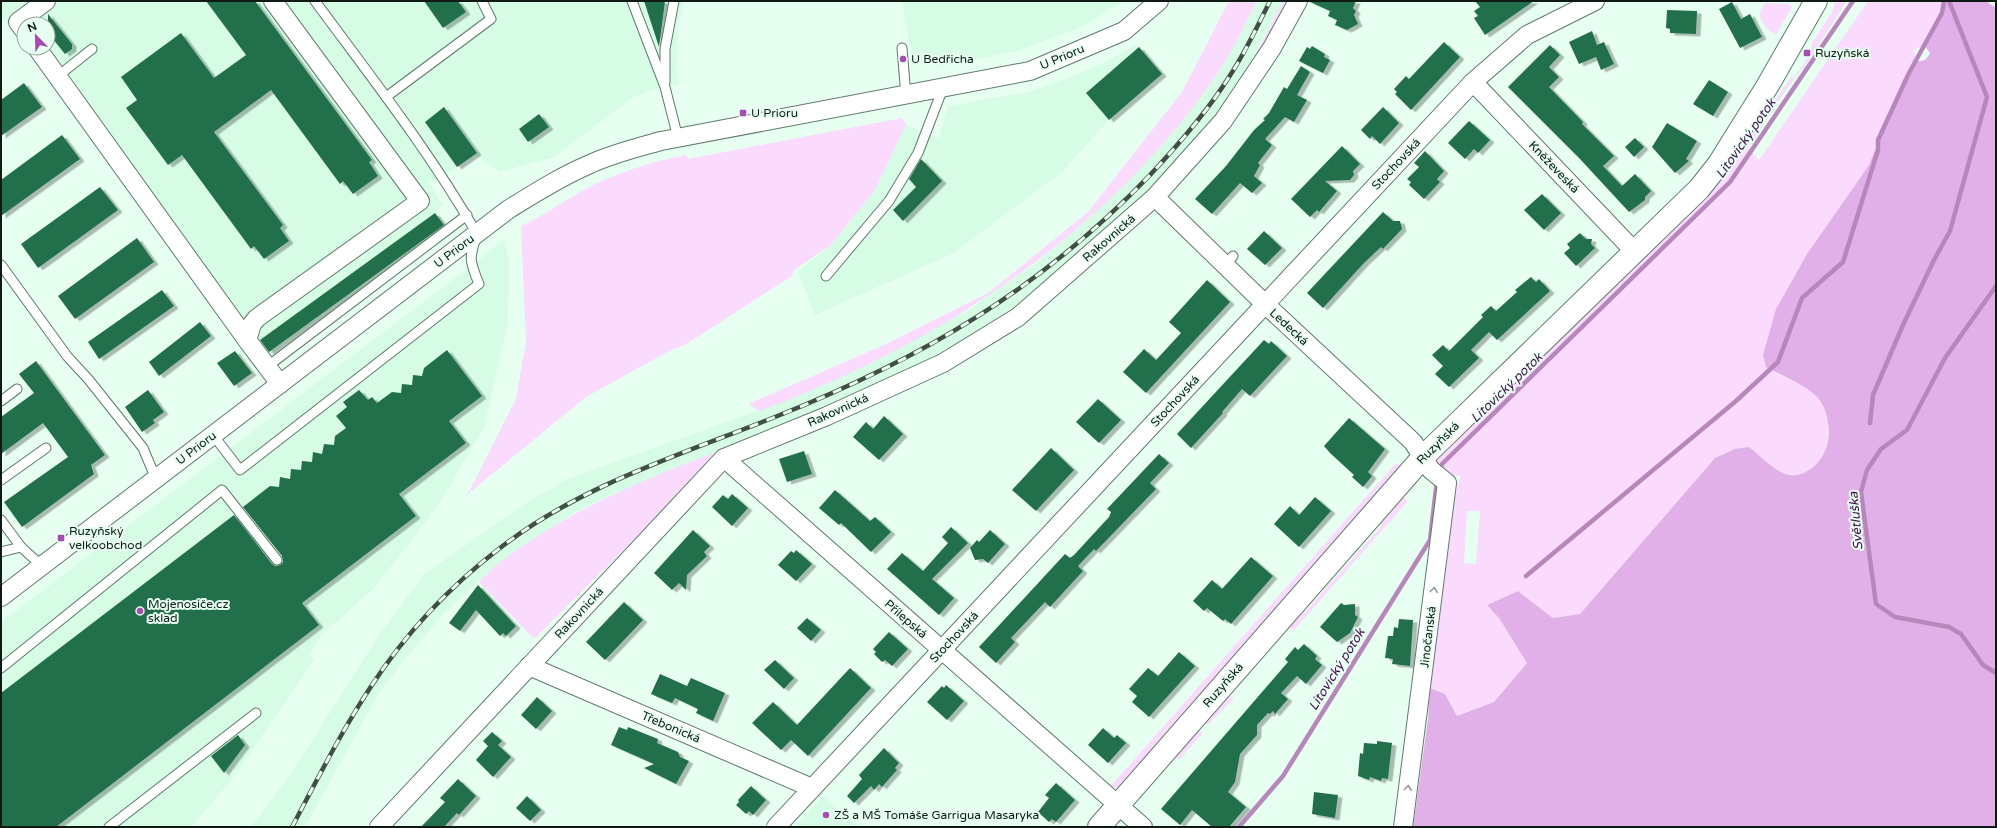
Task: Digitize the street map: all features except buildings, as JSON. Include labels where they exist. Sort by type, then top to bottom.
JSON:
[{"type":"street","points":[[26,16],[46,1]]},
{"type":"street","points":[[250,332],[257,318],[420,201],[273,1]]},
{"type":"street","name":"U Prioru","points":[[1,597],[509,209],[548,185],[588,165],[626,150],[678,138],[906,96],[1030,71],[1124,31],[1160,1]]},
{"type":"street","name":"Rakovnická","points":[[379,827],[724,458],[827,416],[943,363],[1018,317],[1155,197],[1223,121],[1272,48],[1298,1]]},
{"type":"street","name":"Stochovská","points":[[776,827],[1473,82],[1527,35],[1595,1]]},
{"type":"street","name":"Ruzyňská","points":[[1099,827],[1635,252],[1699,189],[1718,165],[1768,86],[1816,1]]},
{"type":"street","points":[[43,56],[213,290],[235,303],[268,366],[280,384]]},
{"type":"street","name":"Kněževeská","points":[[1473,82],[1635,252]]},
{"type":"street","name":"Ledecká","points":[[1155,197],[1229,260],[1265,304],[1413,442],[1433,469]]},
{"type":"street","name":"Přílepská","points":[[724,458],[1143,827]]},
{"type":"street","name":"Jinočanská","points":[[1403,827],[1447,483],[1433,469]]},
{"type":"street","name":"Třebonická","points":[[530,666],[812,788]]},
{"type":"lane","points":[[213,435],[240,470],[479,284],[471,266],[470,255],[477,234],[467,216],[386,97],[315,1]]},
{"type":"lane","points":[[386,97],[491,19],[482,1]]},
{"type":"lane","points":[[632,1],[665,87],[678,138]]},
{"type":"lane","points":[[665,87],[665,49],[674,1]]},
{"type":"lane","points":[[902,48],[906,96]]},
{"type":"lane","points":[[58,76],[92,49]]},
{"type":"lane","points":[[826,276],[889,202],[918,153],[943,88]]},
{"type":"lane","points":[[268,366],[467,216]]},
{"type":"lane","points":[[1,265],[67,356],[89,380],[143,448],[156,479]]},
{"type":"lane","points":[[1,401],[17,389]]},
{"type":"lane","points":[[1,480],[46,448]]},
{"type":"lane","points":[[1,668],[222,490],[277,560]]},
{"type":"lane","points":[[1,520],[22,547],[42,566]]},
{"type":"lane","points":[[1,552],[22,547]]},
{"type":"lane","points":[[109,827],[256,713]]},
{"type":"shaded area","points":[[1,1],[684,1],[678,28],[677,72],[679,84],[646,92],[632,98],[554,157],[500,172],[476,155],[457,168],[429,183],[443,205],[435,211],[447,227],[263,359],[251,362],[30,56],[56,56],[56,16],[16,16],[16,37],[1,16]]},
{"type":"shaded area","points":[[902,1],[1123,1],[1084,26],[1017,51],[944,66],[923,64],[912,58]]},
{"type":"shaded area","points":[[1229,1],[1257,1],[1230,54],[1201,97],[1182,122],[1140,169],[1099,209],[1055,246],[1011,280],[964,311],[915,340],[865,366],[760,411],[748,404],[884,345],[988,293],[1088,212],[1182,92]]},
{"type":"shaded area","points":[[1257,1],[1283,1],[1239,83],[1214,118],[1139,202],[1052,280],[979,331],[885,382],[780,428],[615,493],[579,510],[522,546],[495,566],[445,612],[401,664],[378,695],[305,827],[251,827],[292,772],[379,635],[424,574],[529,501],[567,479],[771,406],[875,361],[967,311],[1038,262],[1082,224],[1239,37]]},
{"type":"shaded area","points":[[1283,1],[1286,1],[1269,38],[1239,88],[1210,128],[1153,194],[1050,286],[1014,313],[943,356],[835,405],[918,364],[986,325],[1065,270],[1093,246],[1120,221],[1202,134],[1245,72]]},
{"type":"shaded area","points":[[1835,1],[1847,1],[1807,63],[1786,90],[1748,148],[1759,160],[1868,1],[1944,1],[1942,13],[1924,45],[1914,50],[1916,60],[1885,125],[1869,165],[1807,254],[1776,309],[1780,375],[1802,385],[1809,390],[1821,401],[1825,408],[1828,415],[1828,437],[1824,453],[1812,468],[1801,474],[1795,475],[1789,475],[1778,470],[1749,447],[1715,458],[1580,614],[1553,618],[1518,591],[1487,605],[1499,618],[1527,663],[1494,702],[1457,716],[1445,694],[1430,688],[1447,545],[1456,491],[1461,475],[1451,477],[1437,467],[1435,459],[1742,144],[1745,145],[1791,77],[1794,78],[1810,54],[1812,43],[1832,12]],"holes":[[[1467,511],[1480,511],[1476,564],[1464,563]]]},
{"type":"shaded area","points":[[1944,1],[1986,1],[1996,8],[1996,827],[1413,827],[1428,719],[1430,688],[1445,694],[1457,716],[1494,702],[1527,663],[1499,618],[1487,605],[1518,591],[1553,618],[1580,614],[1715,458],[1735,449],[1749,447],[1779,471],[1789,475],[1801,474],[1807,471],[1821,459],[1828,442],[1829,428],[1826,413],[1820,401],[1805,387],[1766,367],[1763,355],[1776,309],[1807,254],[1869,165],[1885,125],[1916,60],[1921,61],[1928,57],[1930,53],[1924,45],[1942,13]]},
{"type":"shaded area","points":[[1765,3],[1789,4],[1792,7],[1776,35],[1763,24],[1760,18],[1759,14]]},
{"type":"shaded area","points":[[1136,44],[1162,74],[1109,120],[1062,172],[952,254],[815,315],[798,271],[831,245],[875,190],[906,125],[939,138],[948,106],[1028,92],[1071,77],[1110,60]]},
{"type":"shaded area","points":[[902,118],[906,125],[875,190],[831,245],[794,270],[792,276],[685,345],[671,350],[586,397],[463,498],[470,490],[516,399],[526,342],[521,226],[594,185],[620,174],[659,161],[686,155],[688,159]]},
{"type":"shaded area","points":[[504,239],[509,260],[508,322],[484,428],[442,499],[415,536],[373,589],[322,635],[309,654],[314,660],[231,781],[191,827],[1,827],[1,622],[471,266]]},
{"type":"shaded area","points":[[803,418],[720,454],[534,639],[479,582],[498,564],[520,548],[592,505],[653,477]]},
{"type":"shaded area","points":[[1396,463],[1402,467],[1121,786],[1118,788],[1110,787]]},
{"type":"shaded area","points":[[1403,497],[1408,501],[1293,631],[1288,626],[1302,611],[1305,612],[1383,524],[1380,522]]},
{"type":"shaded area","points":[[1230,696],[1234,698],[1208,725],[1205,722]]},
{"type":"shaded area","points":[[1199,730],[1203,733],[1179,760],[1175,757]]},
{"type":"shaded area","name":"ZŠ a MŠ Tomáše Garrigua Masaryka","points":[[824,796],[851,820],[859,827],[795,827]]},
{"type":"waterway","name":"Litovický potok","points":[[1440,471],[1442,464],[1730,182],[1853,1]]},
{"type":"waterway","points":[[1526,576],[1736,401],[1778,362],[1802,298],[1843,262],[1878,150],[1878,140],[1909,73],[1942,13],[1944,1]]},
{"type":"waterway","points":[[1870,423],[1873,395],[1903,325],[1934,260],[1950,231],[1987,97],[1949,1]]},
{"type":"waterway","name":"Světluška","points":[[1996,286],[1945,358],[1907,430],[1881,449],[1867,470],[1861,492],[1876,604],[1895,617],[1949,627],[1961,634],[1983,665],[1996,673]]},
{"type":"waterway","name":"Litovický potok","points":[[1239,827],[1283,776],[1430,540],[1437,480]]},
{"type":"railway","points":[[292,827],[349,722],[384,668],[429,612],[481,563],[531,526],[564,506],[632,473],[829,395],[880,371],[929,345],[1022,287],[1066,253],[1108,216],[1150,175],[1182,140],[1211,103],[1235,68],[1251,40],[1270,1]]},
{"type":"place","name":"Ruzyňská","points":[[1807,53]]},
{"type":"place","name":"U Bedřicha","points":[[903,59]]},
{"type":"place","name":"U Prioru","points":[[743,113]]},
{"type":"place","name":"Ruzyňský velkoobchod","points":[[61,538]]},
{"type":"place","name":"Mojenosiče.cz sklad","points":[[140,611]]},
{"type":"place","name":"ZŠ a MŠ Tomáše Garrigua Masaryka","points":[[826,815]]}]
